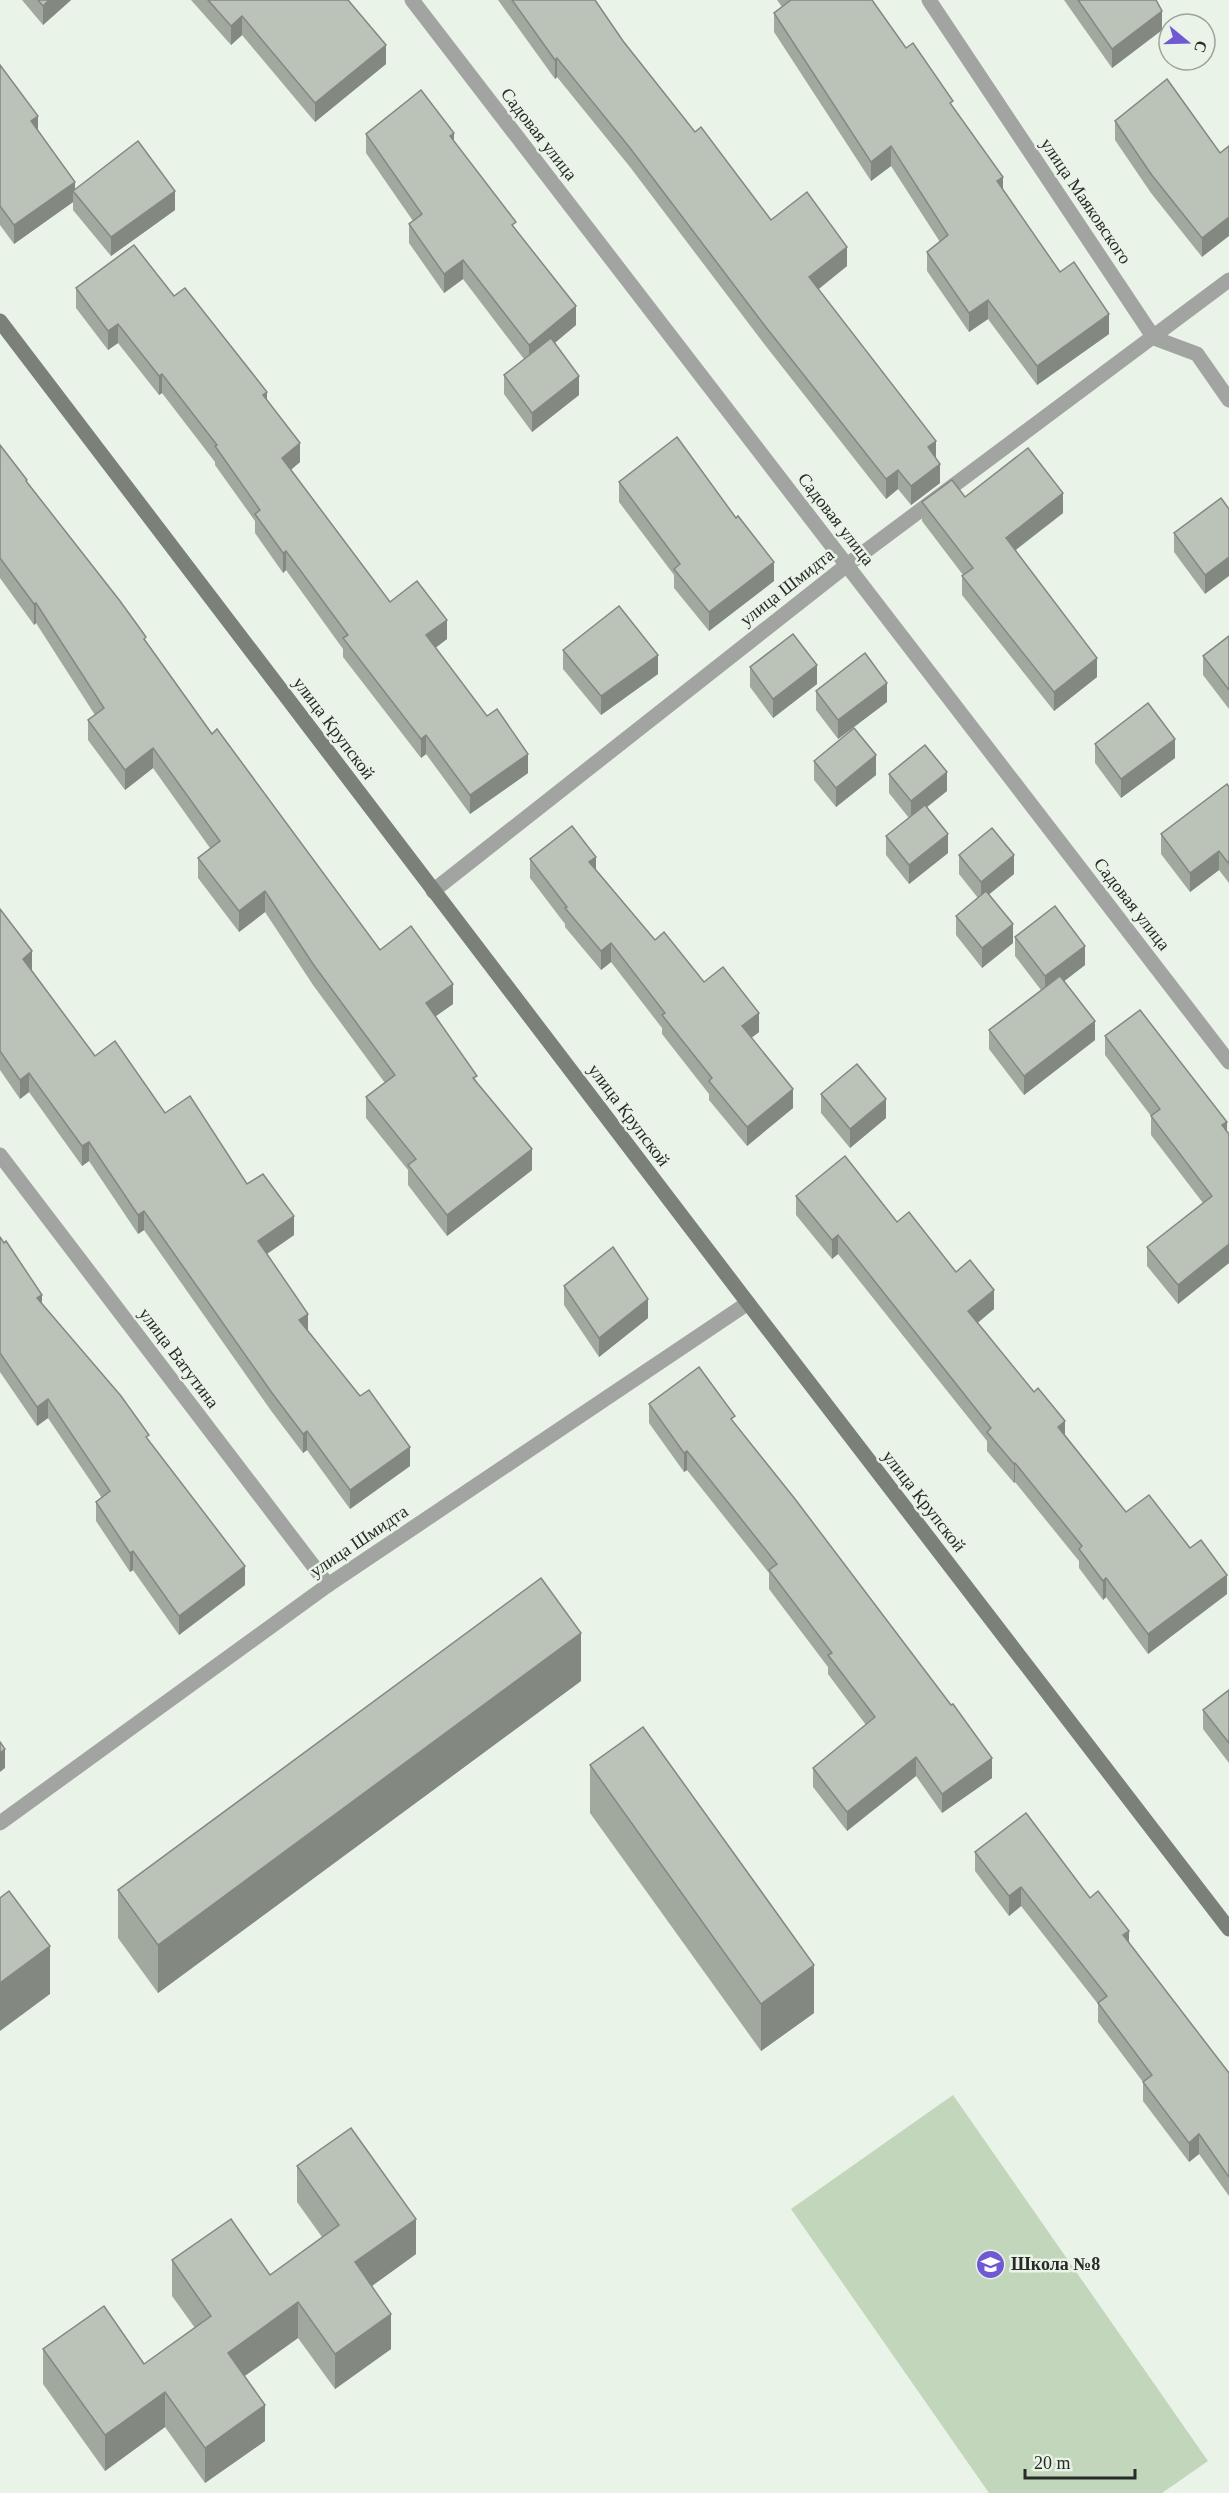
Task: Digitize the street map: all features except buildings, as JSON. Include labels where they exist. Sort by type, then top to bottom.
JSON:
[{"type":"main road","name":"улица Крупской","points":[[0,321],[433,891],[1229,1929]]},
{"type":"street","name":"Садовая улица","points":[[411,0],[1229,1062]]},
{"type":"street","name":"улица Маяковского","points":[[929,0],[1154,338]]},
{"type":"street","name":"улица Шмидта","points":[[433,891],[847,565],[1229,280]]},
{"type":"street","points":[[1154,338],[1197,354],[1229,400]]},
{"type":"street","name":"улица Ватутина","points":[[0,1155],[328,1585]]},
{"type":"street","name":"улица Шмидта","points":[[0,1823],[328,1585],[748,1303]]},
{"type":"green space","points":[[953,2095],[1208,2461],[1162,2493],[989,2493],[791,2209]]},
{"type":"place","name":"Школа №8","points":[[990,2264]]}]
